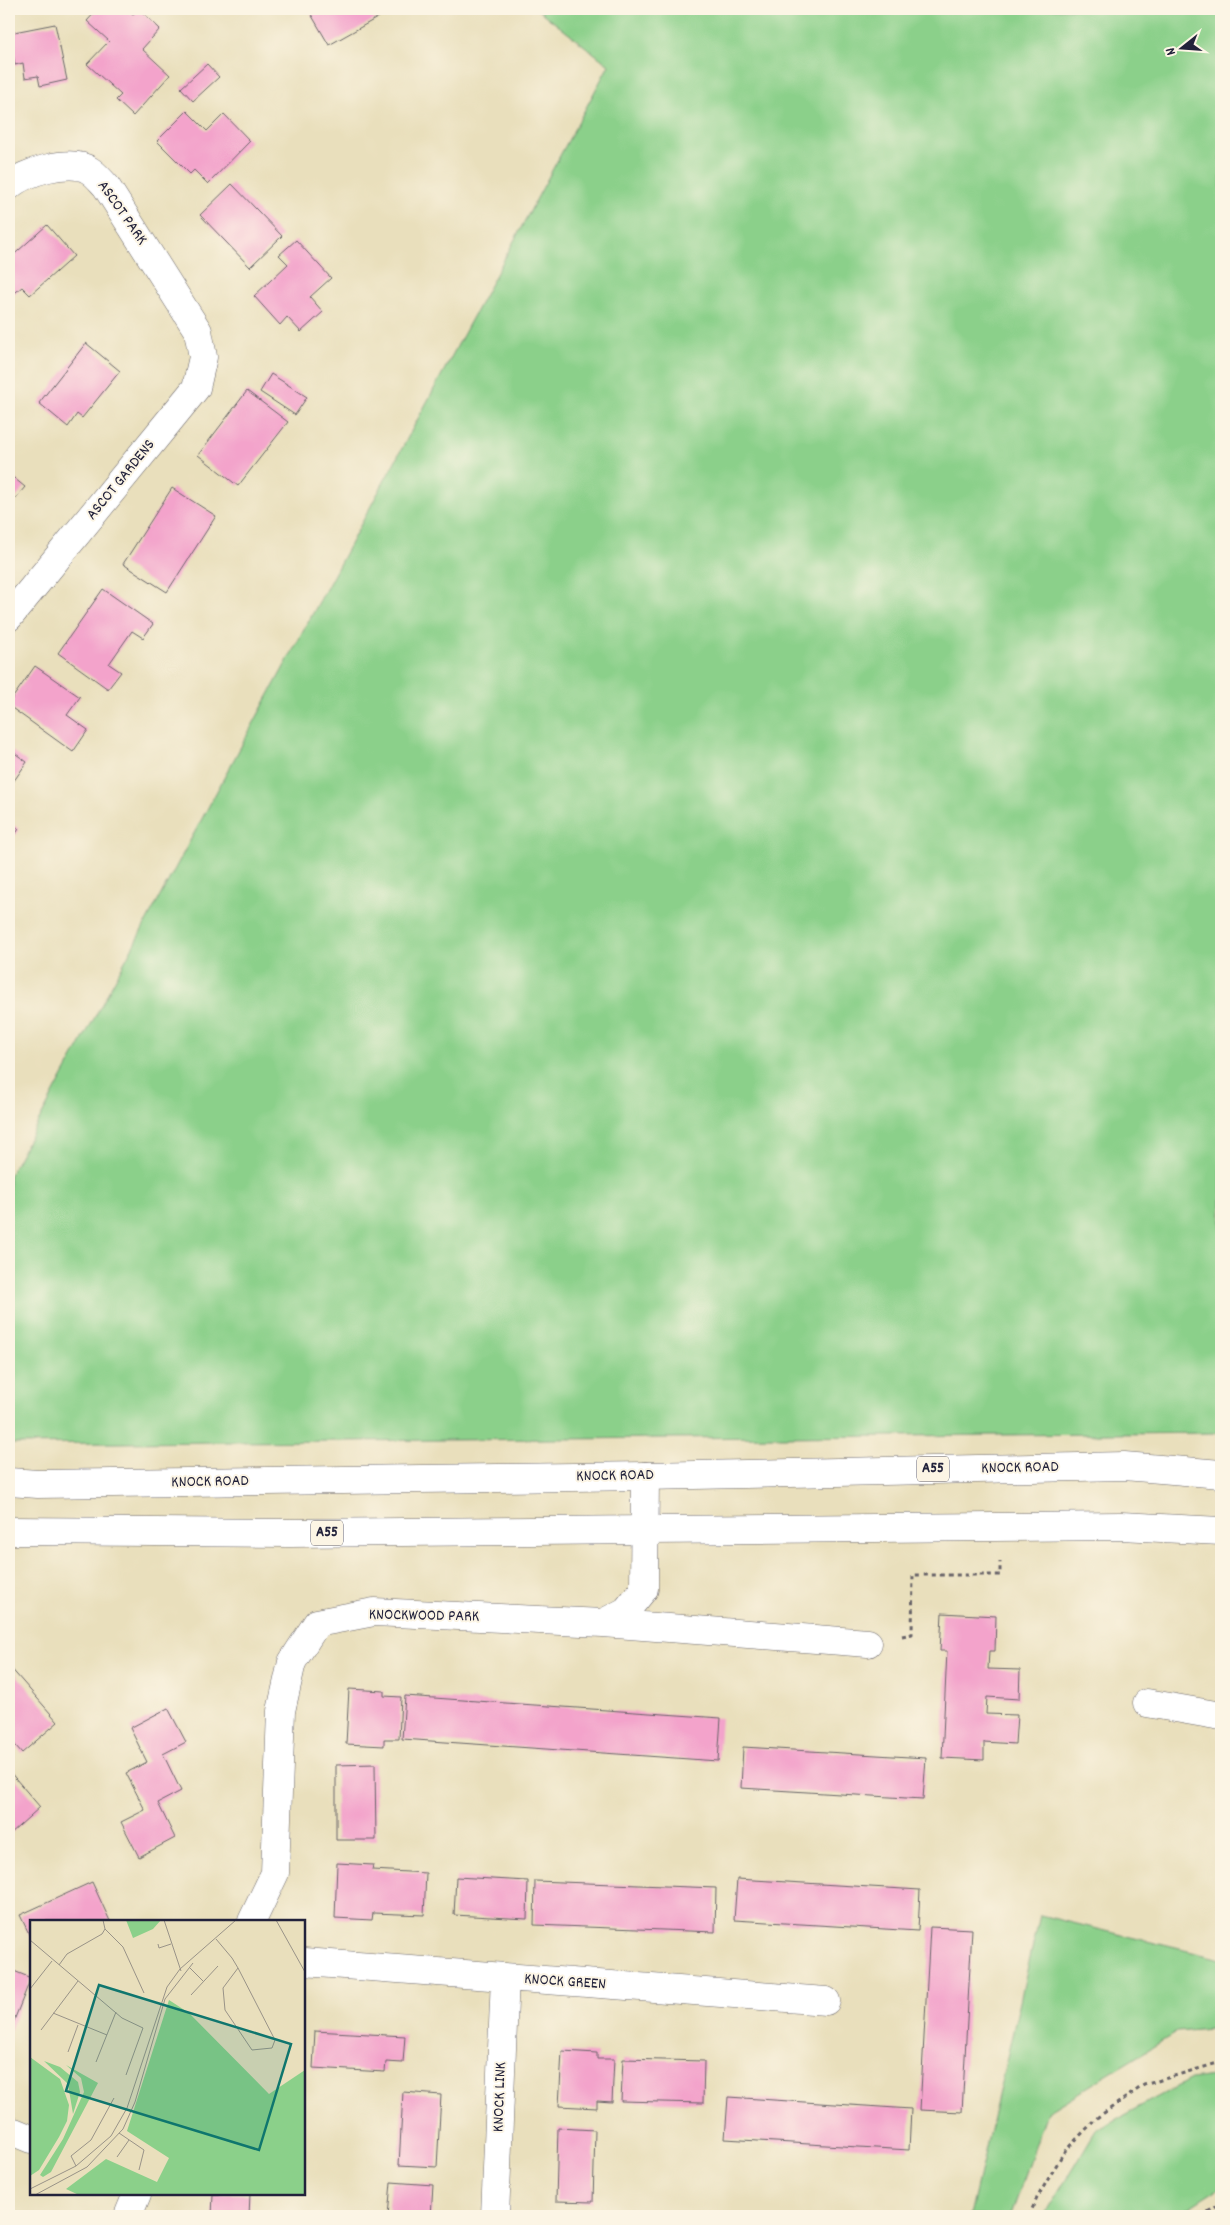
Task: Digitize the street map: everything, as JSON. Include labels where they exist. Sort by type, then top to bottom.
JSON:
[{"type":"main road","name":"ASCOT PARK","points":[[9,186],[38,171],[65,165],[88,169],[106,186],[198,331]]},
{"type":"main road","name":"ASCOT GARDENS","points":[[9,617],[196,388],[203,357],[198,331]]},
{"type":"main road","name":"KNOCK ROAD","points":[[9,1482],[38,1484],[645,1476],[1114,1466],[1221,1474]]},
{"type":"main road","points":[[603,1623],[626,1611],[644,1589],[645,1476]]},
{"type":"main road","name":"A55","points":[[9,1531],[290,1533],[1121,1526],[1221,1531]]},
{"type":"main road","name":"KNOCKWOOD PARK","points":[[252,1920],[275,1872],[281,1711],[284,1695],[292,1662],[318,1623],[374,1612],[603,1623],[868,1643]]},
{"type":"main road","points":[[1147,1703],[1221,1716]]},
{"type":"main road","name":"KNOCK GREEN","points":[[305,1962],[826,2001]]},
{"type":"main road","name":"KNOCK LINK","points":[[495,2216],[505,1977]]},
{"type":"main road","points":[[128,2216],[137,2195]]},
{"type":"path","points":[[868,1643],[912,1634],[913,1575],[1000,1575],[1000,1558]]},
{"type":"path","points":[[1029,2216],[1037,2198],[1064,2152],[1098,2117],[1144,2085],[1221,2062]]},
{"type":"path","points":[[1201,2216],[1221,2204]]},
{"type":"green space","points":[[537,9],[1221,9],[1221,1433],[9,1444],[9,1176],[609,65]]},
{"type":"green space","points":[[1040,1915],[1221,1959],[1221,2028],[1177,2032],[1047,2112],[1011,2216],[970,2216]]},
{"type":"green space","points":[[1221,2075],[1221,2186],[1174,2216],[1044,2216],[1096,2130],[1191,2079]]},
{"type":"building","points":[[98,9],[127,9],[133,14],[139,9],[160,29],[142,49],[170,75],[133,116],[116,100],[121,95],[87,64],[109,41],[87,21]]},
{"type":"building","points":[[308,9],[393,9],[329,45]]},
{"type":"building","points":[[55,24],[67,80],[40,86],[38,76],[25,78],[23,63],[15,65],[9,33]]},
{"type":"building","points":[[207,64],[219,77],[193,101],[181,88]]},
{"type":"building","points":[[187,111],[207,131],[224,114],[250,141],[208,184],[194,170],[190,174],[157,141]]},
{"type":"building","points":[[232,184],[282,236],[250,267],[200,215]]},
{"type":"building","points":[[47,225],[74,256],[30,295],[22,287],[11,296],[9,293],[9,259]]},
{"type":"building","points":[[296,240],[331,278],[310,297],[323,312],[301,332],[287,317],[280,325],[254,296],[288,264],[279,255]]},
{"type":"building","points":[[86,343],[120,371],[82,418],[77,414],[68,427],[39,403]]},
{"type":"building","points":[[271,374],[307,397],[295,415],[260,392]]},
{"type":"building","points":[[247,391],[288,422],[238,486],[198,455]]},
{"type":"building","points":[[9,474],[25,487],[9,506]]},
{"type":"building","points":[[172,488],[216,516],[167,592],[123,564]]},
{"type":"building","points":[[103,589],[153,624],[143,638],[132,631],[109,664],[121,672],[108,689],[58,653]]},
{"type":"building","points":[[35,666],[80,697],[67,715],[88,730],[73,752],[9,706],[9,703]]},
{"type":"building","points":[[9,749],[27,762],[9,788]]},
{"type":"building","points":[[9,822],[19,829],[9,843]]},
{"type":"building","points":[[942,1613],[996,1616],[995,1651],[989,1651],[988,1669],[1020,1670],[1019,1699],[987,1697],[986,1714],[1017,1715],[1015,1744],[984,1742],[984,1760],[942,1758],[947,1651],[940,1651]]},
{"type":"building","points":[[9,1666],[58,1722],[22,1753],[9,1738]]},
{"type":"building","points":[[349,1689],[384,1691],[384,1696],[401,1697],[399,1739],[384,1739],[384,1746],[346,1744]]},
{"type":"building","points":[[405,1696],[721,1718],[718,1761],[402,1739]]},
{"type":"building","points":[[168,1708],[186,1742],[163,1754],[181,1791],[158,1803],[175,1838],[139,1857],[121,1822],[145,1810],[126,1773],[147,1762],[130,1728]]},
{"type":"building","points":[[743,1747],[926,1758],[923,1799],[741,1788]]},
{"type":"building","points":[[375,1764],[376,1840],[336,1840],[336,1765]]},
{"type":"building","points":[[9,1771],[40,1807],[9,1835]]},
{"type":"building","points":[[337,1863],[373,1865],[372,1870],[426,1873],[424,1915],[373,1913],[372,1920],[335,1918]]},
{"type":"building","points":[[456,1877],[528,1881],[527,1919],[454,1915]]},
{"type":"building","points":[[737,1879],[920,1890],[918,1931],[734,1920]]},
{"type":"building","points":[[535,1881],[716,1888],[715,1932],[534,1925]]},
{"type":"building","points":[[92,1882],[110,1920],[30,1920],[30,1936],[20,1915]]},
{"type":"building","points":[[930,1927],[972,1929],[962,2112],[920,2110]]},
{"type":"building","points":[[9,1969],[30,1978],[30,1980],[9,2033]]},
{"type":"building","points":[[315,2031],[405,2036],[403,2063],[386,2062],[385,2072],[313,2068]]},
{"type":"building","points":[[562,2051],[597,2053],[597,2059],[614,2059],[612,2102],[597,2101],[597,2108],[559,2106]]},
{"type":"building","points":[[623,2059],[704,2061],[703,2103],[621,2101]]},
{"type":"building","points":[[403,2092],[441,2095],[437,2167],[399,2165]]},
{"type":"building","points":[[728,2097],[911,2109],[909,2150],[725,2139]]},
{"type":"building","points":[[558,2128],[595,2130],[593,2202],[556,2201]]},
{"type":"building","points":[[391,2182],[433,2185],[431,2216],[388,2216]]},
{"type":"building","points":[[213,2195],[250,2195],[249,2216],[212,2216]]}]
